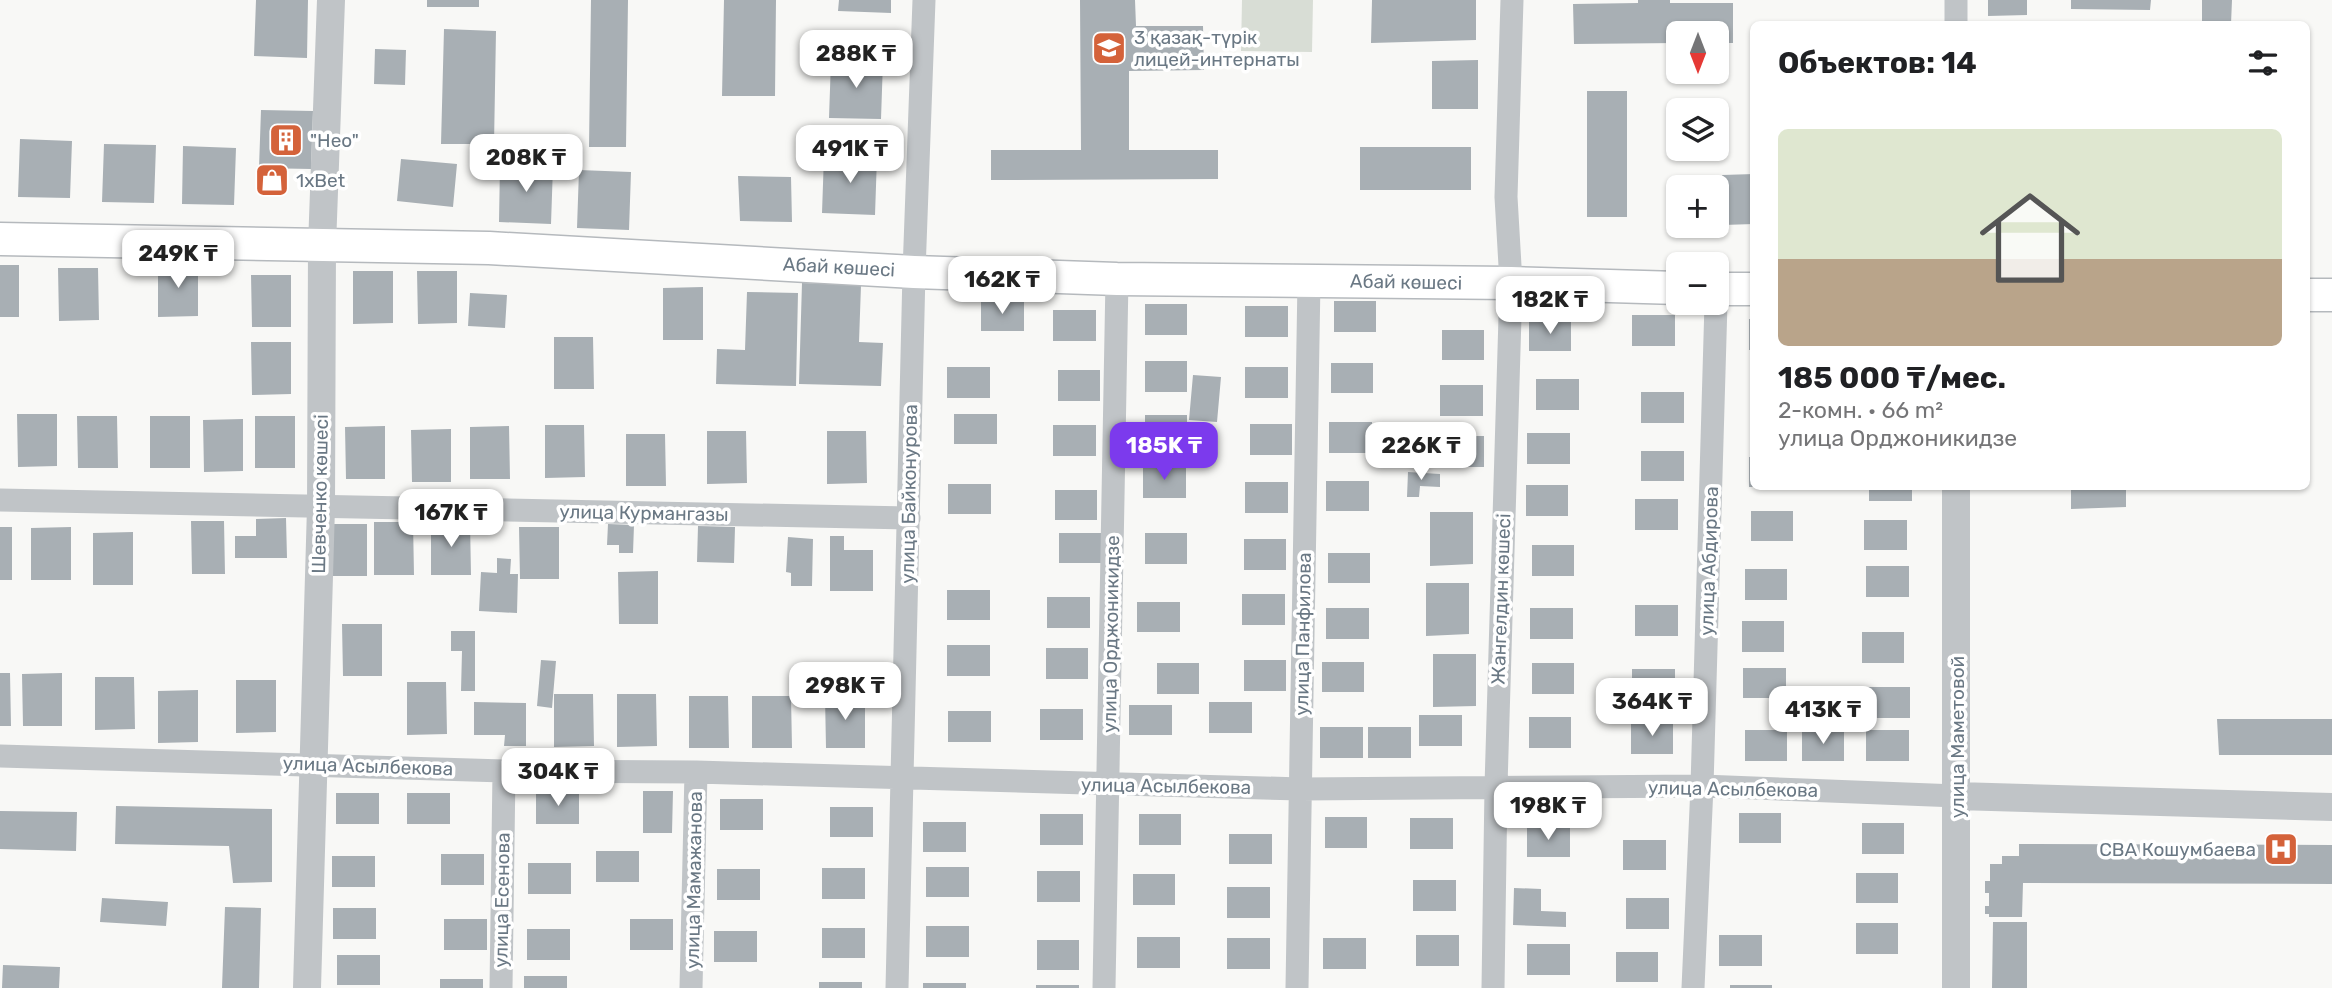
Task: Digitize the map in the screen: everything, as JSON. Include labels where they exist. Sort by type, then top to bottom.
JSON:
[{"type":"main road","name":"Абай көшесі","points":[[0,239],[489,248],[914,272],[1117,279],[1511,283],[1666,288]]},
{"type":"main road","points":[[1729,289],[1750,289]]},
{"type":"main road","points":[[2310,295],[2332,295]]},
{"type":"street","name":"Шевченко көшесі","points":[[307,988],[321,507],[322,246],[331,0]]},
{"type":"street","name":"улица Байконурова","points":[[897,988],[914,272],[924,0]]},
{"type":"street","name":"Жангелдин көшесі","points":[[1493,988],[1496,786],[1511,283],[1506,197],[1512,0]]},
{"type":"street","points":[[1956,0],[1956,21]]},
{"type":"street","name":"улица Орджоникидзе","points":[[1104,988],[1117,279]]},
{"type":"street","name":"улица Панфилова","points":[[1297,988],[1309,281]]},
{"type":"street","name":"улица Абдирова","points":[[1693,988],[1702,786],[1716,315]]},
{"type":"street","name":"улица Маметовой","points":[[1956,490],[1956,988]]},
{"type":"street","name":"улица Курмангазы","points":[[0,500],[909,518]]},
{"type":"street","name":"улица Асылбекова","points":[[0,756],[504,771],[696,772],[1301,789],[1702,786],[2332,807]]},
{"type":"street","name":"улица Есенова","points":[[501,988],[504,771]]},
{"type":"street","name":"улица Мамажанова","points":[[691,988],[696,772]]},
{"type":"shaded area","points":[[1242,0],[1313,0],[1312,52],[1241,51]]},
{"type":"building","points":[[256,0],[308,0],[307,58],[254,56]]},
{"type":"building","points":[[427,0],[479,0],[479,7],[427,7]]},
{"type":"building","points":[[591,0],[628,0],[626,147],[589,147]]},
{"type":"building","points":[[724,0],[776,0],[775,96],[722,96]]},
{"type":"building","points":[[839,0],[891,0],[891,13],[838,11]]},
{"type":"building","points":[[1080,0],[1135,0],[1136,26],[1203,26],[1204,70],[1129,71],[1129,150],[1218,150],[1218,179],[991,180],[991,150],[1081,150]]},
{"type":"building","points":[[1372,0],[1476,0],[1476,40],[1371,43]]},
{"type":"building","points":[[1638,0],[1670,0],[1670,3],[1733,3],[1733,43],[1729,43],[1729,21],[1666,21],[1666,43],[1574,44],[1573,4],[1638,3]]},
{"type":"building","points":[[1988,0],[2027,0],[2027,15],[1988,16]]},
{"type":"building","points":[[2071,0],[2151,0],[2150,10],[2071,9]]},
{"type":"building","points":[[2202,0],[2232,0],[2231,21],[2202,21]]},
{"type":"building","points":[[444,29],[496,31],[494,144],[441,144]]},
{"type":"building","points":[[375,49],[406,50],[405,85],[374,84]]},
{"type":"building","points":[[831,60],[883,61],[881,119],[829,118]]},
{"type":"building","points":[[1478,60],[1478,109],[1432,109],[1432,61]]},
{"type":"building","points":[[1587,91],[1627,91],[1627,217],[1587,217]]},
{"type":"building","name":"\"Нео\"","points":[[261,110],[313,111],[311,169],[259,168]]},
{"type":"building","points":[[20,139],[72,141],[70,198],[18,197]]},
{"type":"building","points":[[104,144],[156,145],[154,203],[102,202]]},
{"type":"building","points":[[183,146],[236,148],[234,205],[182,204]]},
{"type":"building","points":[[1360,147],[1471,147],[1471,190],[1360,190]]},
{"type":"building","points":[[824,155],[877,157],[875,215],[822,213]]},
{"type":"building","points":[[401,159],[457,164],[453,207],[397,201]]},
{"type":"building","points":[[500,165],[553,166],[551,224],[499,222]]},
{"type":"building","points":[[579,170],[631,172],[629,230],[577,228]]},
{"type":"building","points":[[1750,174],[1750,224],[1729,225],[1729,175],[1722,175]]},
{"type":"building","points":[[738,176],[791,177],[792,222],[740,221]]},
{"type":"building","points":[[158,264],[198,264],[198,316],[158,317]]},
{"type":"building","points":[[0,265],[19,265],[19,317],[0,317]]},
{"type":"building","points":[[58,268],[98,268],[99,320],[59,321]]},
{"type":"building","points":[[353,271],[393,271],[393,323],[353,324]]},
{"type":"building","points":[[417,271],[457,271],[457,323],[418,324]]},
{"type":"building","points":[[251,275],[291,275],[291,327],[252,327]]},
{"type":"building","points":[[802,283],[861,285],[859,342],[883,343],[881,386],[799,384]]},
{"type":"building","points":[[703,287],[703,340],[663,340],[663,288]]},
{"type":"building","points":[[747,292],[798,293],[796,386],[716,384],[717,349],[745,350]]},
{"type":"building","points":[[470,293],[507,295],[505,328],[468,326]]},
{"type":"building","points":[[981,300],[1024,300],[1024,331],[981,331]]},
{"type":"building","points":[[1334,301],[1376,301],[1376,332],[1334,332]]},
{"type":"building","points":[[1145,304],[1187,304],[1187,335],[1145,335]]},
{"type":"building","points":[[1245,306],[1288,306],[1288,337],[1245,337]]},
{"type":"building","points":[[1053,310],[1096,310],[1096,341],[1053,341]]},
{"type":"building","points":[[1632,315],[1675,315],[1675,346],[1632,346]]},
{"type":"building","points":[[1749,319],[1750,319],[1750,350]]},
{"type":"building","points":[[1529,321],[1571,321],[1571,351],[1529,351]]},
{"type":"building","points":[[1442,330],[1484,330],[1484,360],[1442,360]]},
{"type":"building","points":[[554,337],[593,337],[594,389],[554,389]]},
{"type":"building","points":[[251,342],[291,342],[291,394],[252,395]]},
{"type":"building","points":[[1145,361],[1187,361],[1187,392],[1145,392]]},
{"type":"building","points":[[1331,363],[1373,363],[1373,393],[1331,393]]},
{"type":"building","points":[[947,367],[990,367],[990,398],[947,398]]},
{"type":"building","points":[[1245,367],[1288,367],[1288,398],[1245,398]]},
{"type":"building","points":[[1058,370],[1100,370],[1100,401],[1058,401]]},
{"type":"building","points":[[1193,375],[1221,377],[1217,422],[1189,420]]},
{"type":"building","points":[[1536,379],[1579,379],[1579,410],[1536,410]]},
{"type":"building","points":[[1440,385],[1483,385],[1483,416],[1440,416]]},
{"type":"building","points":[[1641,392],[1684,392],[1684,423],[1641,423]]},
{"type":"building","points":[[17,414],[57,414],[57,466],[18,467]]},
{"type":"building","points":[[954,414],[997,414],[997,444],[954,444]]},
{"type":"building","points":[[1145,415],[1187,415],[1187,446],[1145,446]]},
{"type":"building","points":[[77,416],[117,416],[118,468],[78,468]]},
{"type":"building","points":[[150,416],[190,416],[190,468],[150,468]]},
{"type":"building","points":[[255,416],[295,416],[295,468],[255,468]]},
{"type":"building","points":[[243,419],[243,471],[204,472],[203,420]]},
{"type":"building","points":[[1329,422],[1372,422],[1372,453],[1329,453]]},
{"type":"building","points":[[1250,424],[1292,424],[1292,455],[1250,455]]},
{"type":"building","points":[[545,425],[584,425],[585,477],[545,478]]},
{"type":"building","points":[[1053,425],[1096,425],[1096,456],[1053,456]]},
{"type":"building","points":[[385,426],[385,479],[346,479],[345,427]]},
{"type":"building","points":[[509,426],[510,479],[470,479],[470,427]]},
{"type":"building","points":[[451,429],[451,482],[412,482],[411,430]]},
{"type":"building","points":[[707,431],[746,431],[747,483],[707,484]]},
{"type":"building","points":[[827,431],[866,431],[867,483],[827,484]]},
{"type":"building","points":[[1527,433],[1570,433],[1570,464],[1527,464]]},
{"type":"building","points":[[626,434],[665,434],[666,486],[626,486]]},
{"type":"building","points":[[1442,436],[1484,436],[1484,467],[1442,467]]},
{"type":"building","points":[[1641,451],[1684,451],[1684,481],[1641,481]]},
{"type":"building","points":[[1143,467],[1186,467],[1186,498],[1143,498]]},
{"type":"building","points":[[1408,472],[1440,474],[1440,487],[1420,486],[1419,497],[1407,497]]},
{"type":"building","points":[[1326,481],[1369,481],[1369,511],[1326,511]]},
{"type":"building","points":[[1245,482],[1288,482],[1288,513],[1245,513]]},
{"type":"building","points":[[948,484],[991,484],[991,514],[948,514]]},
{"type":"building","points":[[1526,485],[1568,485],[1568,516],[1526,516]]},
{"type":"building","points":[[1055,490],[1097,490],[1097,520],[1055,520]]},
{"type":"building","points":[[1869,490],[1912,490],[1912,501],[1869,501]]},
{"type":"building","points":[[2071,490],[2126,490],[2126,507],[2071,509]]},
{"type":"building","points":[[1635,499],[1678,499],[1678,530],[1635,530]]},
{"type":"building","points":[[1751,511],[1793,511],[1793,541],[1751,541]]},
{"type":"building","points":[[1430,512],[1473,512],[1473,564],[1430,566]]},
{"type":"building","points":[[286,518],[287,558],[235,558],[235,536],[256,536],[256,519]]},
{"type":"building","points":[[1864,520],[1907,520],[1907,550],[1864,550]]},
{"type":"building","points":[[191,521],[224,521],[225,574],[192,574]]},
{"type":"building","points":[[374,522],[413,522],[414,575],[374,575]]},
{"type":"building","points":[[431,522],[470,522],[471,575],[431,575]]},
{"type":"building","points":[[327,524],[367,524],[367,576],[328,576]]},
{"type":"building","points":[[608,524],[634,525],[633,553],[619,553],[619,545],[607,545]]},
{"type":"building","points":[[698,526],[735,527],[734,563],[697,562]]},
{"type":"building","points":[[0,527],[12,527],[12,580],[0,580]]},
{"type":"building","points":[[71,527],[71,580],[31,580],[31,528]]},
{"type":"building","points":[[519,527],[559,527],[559,579],[520,579]]},
{"type":"building","points":[[133,532],[133,585],[93,585],[93,533]]},
{"type":"building","points":[[1059,533],[1102,533],[1102,563],[1059,563]]},
{"type":"building","points":[[1145,533],[1187,533],[1187,564],[1145,564]]},
{"type":"building","points":[[830,536],[844,536],[844,550],[873,550],[873,591],[830,591]]},
{"type":"building","points":[[788,537],[813,539],[812,586],[791,586],[791,573],[786,572]]},
{"type":"building","points":[[1244,539],[1286,539],[1286,570],[1244,570]]},
{"type":"building","points":[[1532,545],[1574,545],[1574,576],[1532,576]]},
{"type":"building","points":[[1328,553],[1370,553],[1370,583],[1328,583]]},
{"type":"building","points":[[497,558],[511,559],[510,574],[518,574],[517,613],[479,611],[481,572],[497,573]]},
{"type":"building","points":[[1866,566],[1909,566],[1909,597],[1866,597]]},
{"type":"building","points":[[1745,569],[1787,569],[1787,600],[1745,600]]},
{"type":"building","points":[[658,571],[658,624],[619,624],[618,572]]},
{"type":"building","points":[[1426,583],[1469,583],[1469,634],[1426,636]]},
{"type":"building","points":[[947,590],[990,590],[990,620],[947,620]]},
{"type":"building","points":[[1242,594],[1285,594],[1285,625],[1242,625]]},
{"type":"building","points":[[1047,597],[1090,597],[1090,628],[1047,628]]},
{"type":"building","points":[[1137,602],[1180,602],[1180,632],[1137,632]]},
{"type":"building","points":[[1635,605],[1678,605],[1678,636],[1635,636]]},
{"type":"building","points":[[1326,608],[1369,608],[1369,639],[1326,639]]},
{"type":"building","points":[[1530,608],[1573,608],[1573,639],[1530,639]]},
{"type":"building","points":[[1742,621],[1784,621],[1784,652],[1742,652]]},
{"type":"building","points":[[342,624],[382,624],[382,676],[343,676]]},
{"type":"building","points":[[451,631],[475,631],[475,691],[461,691],[462,651],[451,651]]},
{"type":"building","points":[[1862,632],[1904,632],[1904,663],[1862,663]]},
{"type":"building","points":[[947,645],[990,645],[990,676],[947,676]]},
{"type":"building","points":[[1046,648],[1088,648],[1088,679],[1046,679]]},
{"type":"building","points":[[1433,654],[1476,654],[1476,706],[1433,707]]},
{"type":"building","points":[[541,660],[556,661],[552,708],[537,706]]},
{"type":"building","points":[[1244,660],[1286,660],[1286,691],[1244,691]]},
{"type":"building","points":[[1322,662],[1364,662],[1364,692],[1322,692]]},
{"type":"building","points":[[1157,663],[1199,663],[1199,694],[1157,694]]},
{"type":"building","points":[[1532,663],[1574,663],[1574,694],[1532,694]]},
{"type":"building","points":[[1743,668],[1786,668],[1786,698],[1743,698]]},
{"type":"building","points":[[1632,669],[1675,669],[1675,700],[1632,700]]},
{"type":"building","points":[[0,673],[10,673],[11,726],[0,726]]},
{"type":"building","points":[[62,673],[62,726],[23,726],[22,674]]},
{"type":"building","points":[[95,677],[134,677],[135,729],[95,730]]},
{"type":"building","points":[[236,680],[276,680],[276,732],[236,733]]},
{"type":"building","points":[[407,682],[446,682],[447,734],[407,735]]},
{"type":"building","points":[[1867,687],[1910,687],[1910,718],[1867,718]]},
{"type":"building","points":[[198,690],[198,742],[158,743],[158,691]]},
{"type":"building","points":[[554,694],[593,694],[594,746],[554,747]]},
{"type":"building","points":[[617,694],[656,694],[657,746],[617,747]]},
{"type":"building","points":[[689,696],[728,696],[729,748],[689,748]]},
{"type":"building","points":[[752,696],[791,696],[792,748],[752,748]]},
{"type":"building","points":[[825,696],[865,696],[865,748],[826,748]]},
{"type":"building","points":[[474,702],[526,703],[526,746],[504,746],[505,735],[474,735]]},
{"type":"building","points":[[1209,702],[1252,702],[1252,733],[1209,733]]},
{"type":"building","points":[[1129,705],[1172,705],[1172,735],[1129,735]]},
{"type":"building","points":[[1040,709],[1083,709],[1083,740],[1040,740]]},
{"type":"building","points":[[948,711],[991,711],[991,742],[948,742]]},
{"type":"building","points":[[1419,715],[1462,715],[1462,746],[1419,746]]},
{"type":"building","points":[[1529,717],[1571,717],[1571,748],[1529,748]]},
{"type":"building","points":[[2217,719],[2332,719],[2332,755],[2219,755]]},
{"type":"building","points":[[1631,723],[1673,723],[1673,754],[1631,754]]},
{"type":"building","points":[[1320,727],[1363,727],[1363,758],[1320,758]]},
{"type":"building","points":[[1368,727],[1411,727],[1411,758],[1368,758]]},
{"type":"building","points":[[1745,730],[1787,730],[1787,761],[1745,761]]},
{"type":"building","points":[[1802,730],[1844,730],[1844,761],[1802,761]]},
{"type":"building","points":[[1866,730],[1909,730],[1909,761],[1866,761]]},
{"type":"building","points":[[643,791],[673,791],[672,833],[643,833]]},
{"type":"building","points":[[336,793],[379,793],[379,824],[336,824]]},
{"type":"building","points":[[407,793],[450,793],[450,824],[407,824]]},
{"type":"building","points":[[536,793],[579,793],[579,824],[536,824]]},
{"type":"building","points":[[720,799],[763,799],[763,830],[720,830]]},
{"type":"building","points":[[116,806],[272,809],[272,882],[233,883],[229,846],[115,844]]},
{"type":"building","points":[[830,807],[873,807],[873,837],[830,837]]},
{"type":"building","points":[[0,811],[77,812],[76,851],[0,849]]},
{"type":"building","points":[[1739,813],[1781,813],[1781,843],[1739,843]]},
{"type":"building","points":[[1040,814],[1083,814],[1083,845],[1040,845]]},
{"type":"building","points":[[1139,814],[1181,814],[1181,845],[1139,845]]},
{"type":"building","points":[[1325,817],[1367,817],[1367,848],[1325,848]]},
{"type":"building","points":[[1410,818],[1453,818],[1453,849],[1410,849]]},
{"type":"building","points":[[923,822],[966,822],[966,852],[923,852]]},
{"type":"building","points":[[1862,823],[1904,823],[1904,854],[1862,854]]},
{"type":"building","points":[[1527,826],[1570,826],[1570,857],[1527,857]]},
{"type":"building","points":[[1229,834],[1272,834],[1272,864],[1229,864]]},
{"type":"building","points":[[1623,840],[1666,840],[1666,870],[1623,870]]},
{"type":"building","points":[[2019,844],[2332,845],[2332,884],[2023,883],[2022,917],[1989,917],[1989,914],[1985,914],[1985,906],[1989,906],[1989,893],[1985,893],[1985,881],[1990,881],[1990,864],[2002,864],[2002,856],[2019,856]]},
{"type":"building","points":[[596,851],[639,851],[639,882],[596,882]]},
{"type":"building","points":[[441,854],[484,854],[484,885],[441,885]]},
{"type":"building","points":[[332,856],[375,856],[375,887],[332,887]]},
{"type":"building","points":[[528,863],[571,863],[571,894],[528,894]]},
{"type":"building","points":[[926,867],[969,867],[969,897],[926,897]]},
{"type":"building","points":[[822,868],[865,868],[865,899],[822,899]]},
{"type":"building","points":[[717,869],[760,869],[760,900],[717,900]]},
{"type":"building","points":[[1037,871],[1080,871],[1080,902],[1037,902]]},
{"type":"building","points":[[1856,873],[1898,873],[1898,903],[1856,903]]},
{"type":"building","points":[[1133,874],[1175,874],[1175,905],[1133,905]]},
{"type":"building","points":[[1413,880],[1456,880],[1456,911],[1413,911]]},
{"type":"building","points":[[1227,887],[1270,887],[1270,918],[1227,918]]},
{"type":"building","points":[[1514,888],[1541,889],[1541,911],[1566,912],[1566,927],[1513,925]]},
{"type":"building","points":[[102,898],[168,902],[166,926],[100,922]]},
{"type":"building","points":[[1626,898],[1669,898],[1669,929],[1626,929]]},
{"type":"building","points":[[225,907],[261,908],[259,988],[222,988]]},
{"type":"building","points":[[333,908],[376,908],[376,939],[333,939]]},
{"type":"building","points":[[444,919],[487,919],[487,950],[444,950]]},
{"type":"building","points":[[630,919],[673,919],[673,950],[630,950]]},
{"type":"building","points":[[1993,922],[2027,922],[2027,988],[1992,988]]},
{"type":"building","points":[[1856,923],[1898,923],[1898,954],[1856,954]]},
{"type":"building","points":[[926,926],[969,926],[969,957],[926,957]]},
{"type":"building","points":[[822,928],[865,928],[865,958],[822,958]]},
{"type":"building","points":[[527,929],[570,929],[570,960],[527,960]]},
{"type":"building","points":[[714,931],[757,931],[757,962],[714,962]]},
{"type":"building","points":[[1416,935],[1459,935],[1459,966],[1416,966]]},
{"type":"building","points":[[1719,935],[1762,935],[1762,966],[1719,966]]},
{"type":"building","points":[[1137,937],[1180,937],[1180,968],[1137,968]]},
{"type":"building","points":[[1227,938],[1270,938],[1270,969],[1227,969]]},
{"type":"building","points":[[1323,938],[1366,938],[1366,969],[1323,969]]},
{"type":"building","points":[[1037,940],[1079,940],[1079,970],[1037,970]]},
{"type":"building","points":[[1527,944],[1570,944],[1570,975],[1527,975]]},
{"type":"building","points":[[1616,952],[1658,952],[1658,982],[1616,982]]},
{"type":"building","points":[[337,955],[380,955],[380,985],[337,985]]},
{"type":"building","points":[[3,965],[60,967],[59,988],[2,988]]},
{"type":"building","points":[[524,976],[567,976],[567,988],[524,988]]},
{"type":"building","points":[[440,979],[483,979],[483,988],[440,988]]},
{"type":"building","points":[[819,982],[862,982],[862,988],[819,988]]},
{"type":"building","points":[[923,983],[966,983],[966,988],[923,988]]},
{"type":"building","points":[[1036,985],[1079,985],[1079,988],[1036,988]]},
{"type":"building","points":[[1730,985],[1772,985],[1772,988],[1730,988]]},
{"type":"place","name":"3 қазақ-түрік лицей-интернаты","points":[[1109,48]]},
{"type":"place","name":"\"Нео\"","points":[[286,140]]},
{"type":"place","name":"1xBet","points":[[272,180]]},
{"type":"place","name":"СВА Кошумбаева","points":[[2281,849]]}]
